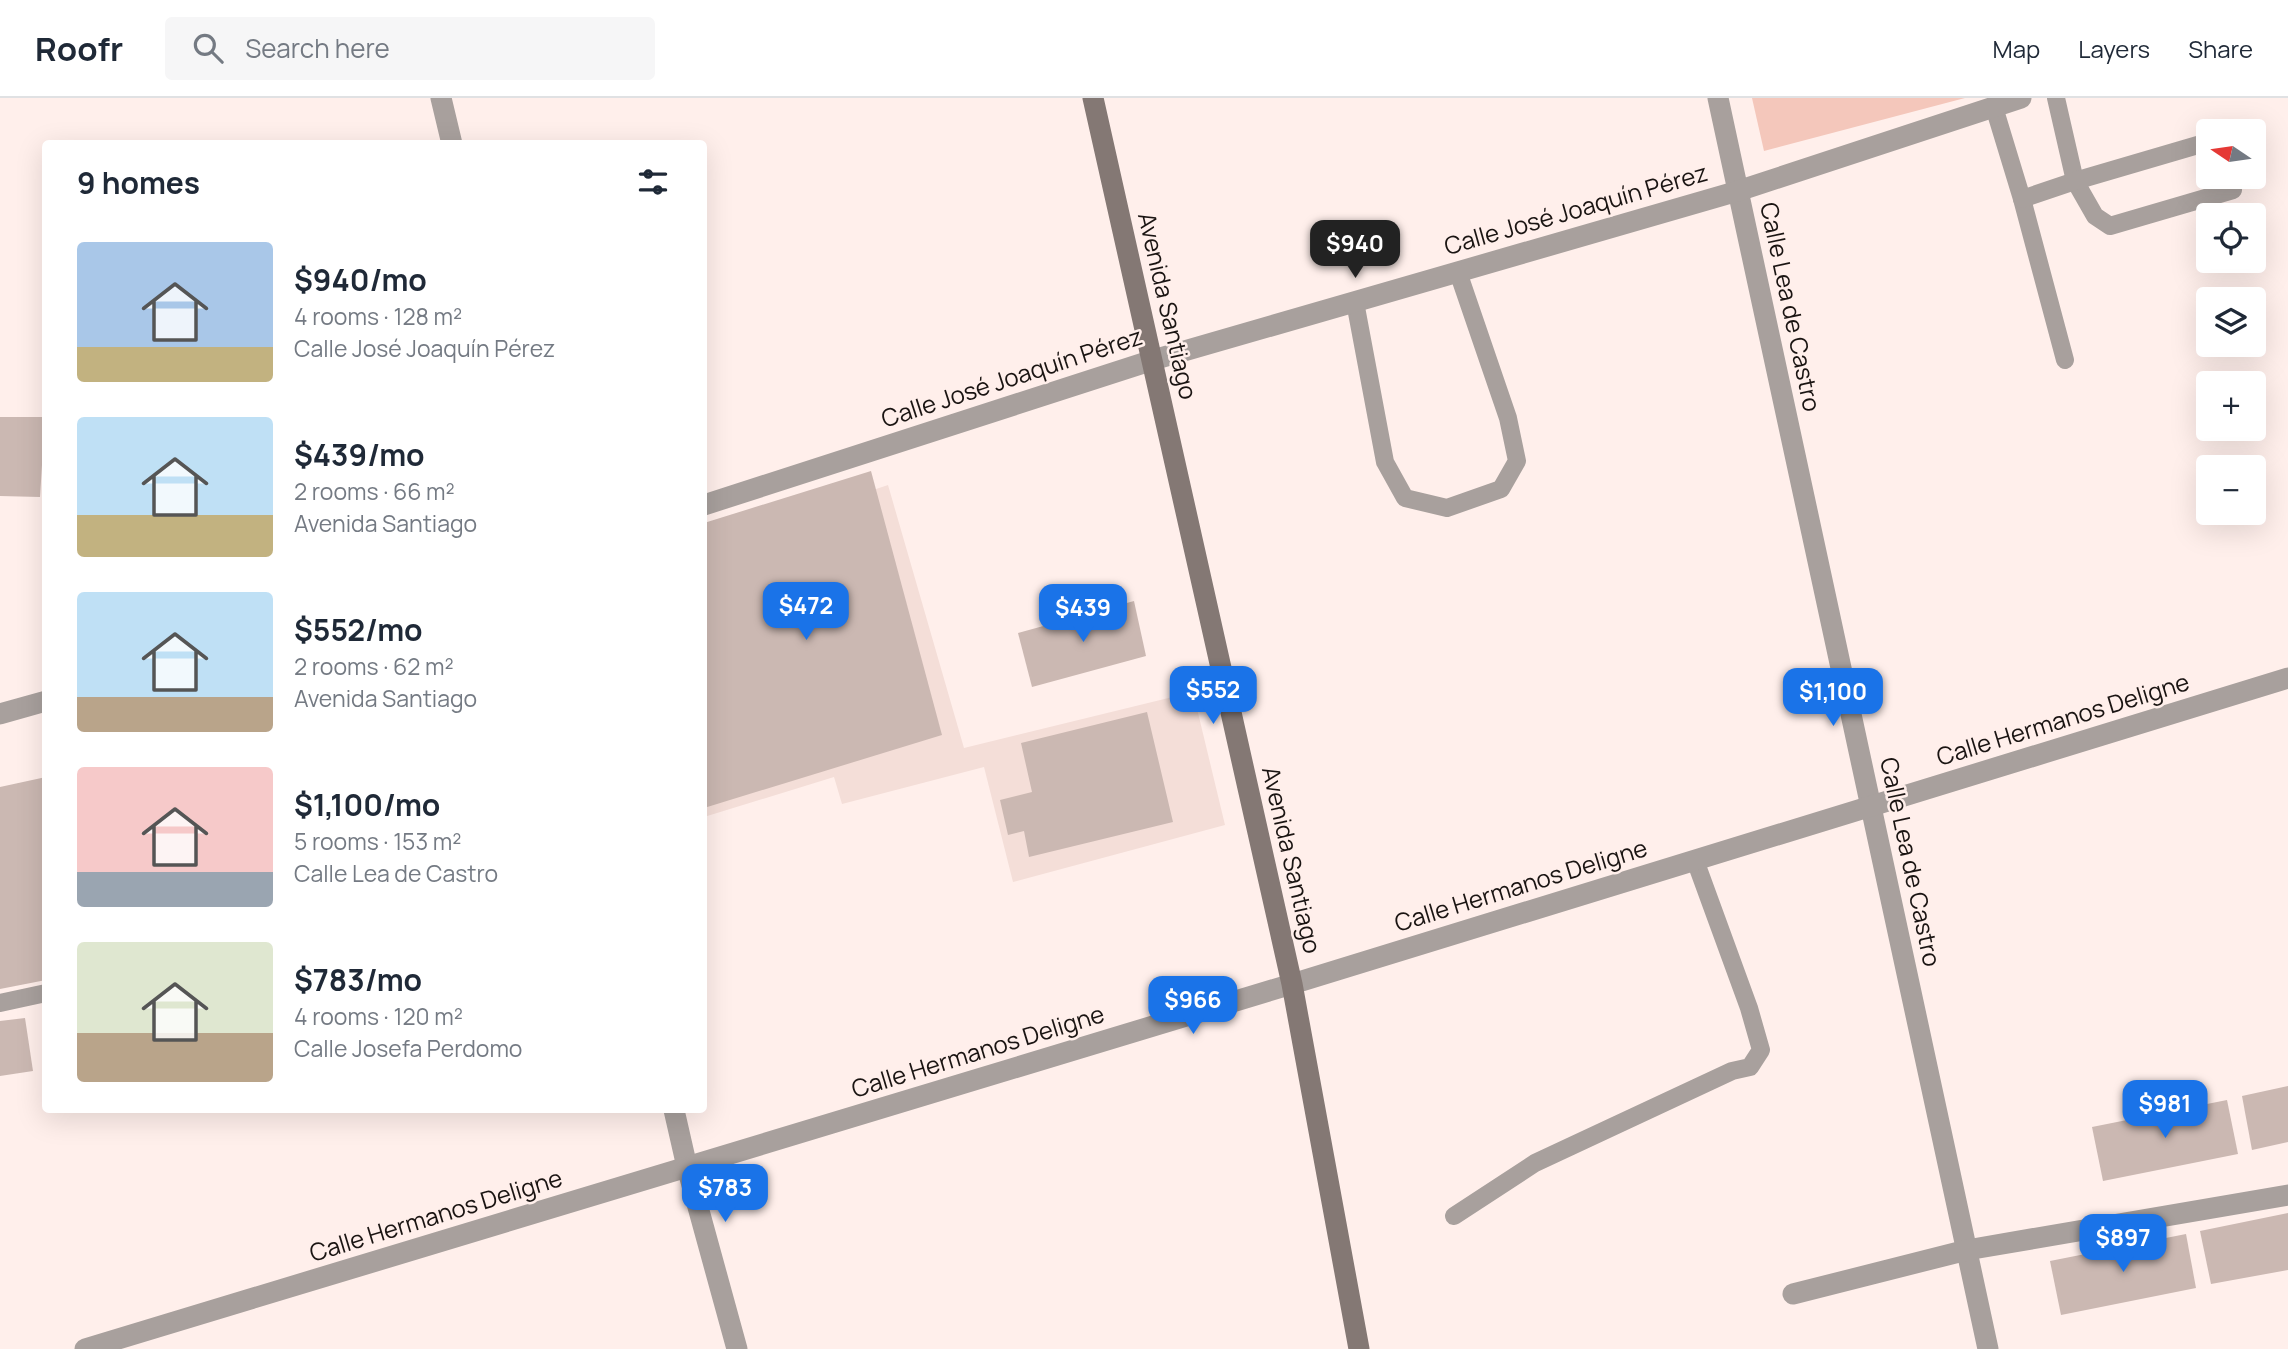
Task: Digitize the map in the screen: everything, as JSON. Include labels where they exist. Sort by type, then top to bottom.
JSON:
[{"type":"main road","name":"Avenida Santiago","points":[[1093,98],[1292,984],[1359,1349]]},
{"type":"street","points":[[441,98],[451,140]]},
{"type":"street","name":"Calle Lea de Castro","points":[[1718,98],[1988,1349]]},
{"type":"street","name":"Calle José Joaquín Pérez","points":[[707,504],[1153,360],[1738,191],[2021,98]]},
{"type":"street","name":"Calle Hermanos Deligne","points":[[85,1349],[1292,984],[2288,678]]},
{"type":"street","points":[[0,714],[42,702]]},
{"type":"street","points":[[675,1113],[737,1349]]},
{"type":"street","points":[[1793,1294],[1967,1250],[2288,1195]]},
{"type":"lane","points":[[2056,98],[2075,181],[2095,216],[2110,226],[2233,190]]},
{"type":"lane","points":[[1994,107],[2022,199],[2065,360]]},
{"type":"lane","points":[[2022,199],[2196,146]]},
{"type":"lane","points":[[1355,302],[1385,463],[1405,498],[1447,508],[1501,489],[1517,461],[1508,418],[1458,272]]},
{"type":"lane","points":[[1454,1216],[1535,1163],[1732,1071],[1751,1067],[1761,1050],[1749,1008],[1695,860]]},
{"type":"lane","points":[[0,1003],[42,994]]},
{"type":"shaded area","points":[[1752,98],[1965,98],[1764,151]]},
{"type":"shaded area","points":[[888,485],[964,748],[1193,692],[1225,825],[1013,882],[984,767],[842,804],[834,777],[707,816],[707,546]]},
{"type":"building","points":[[0,417],[42,417],[40,497],[0,496]]},
{"type":"building","points":[[871,471],[942,735],[707,807],[707,522]]},
{"type":"building","points":[[1134,601],[1146,656],[1032,687],[1018,633]]},
{"type":"building","points":[[1147,712],[1173,822],[1029,857],[1024,831],[1008,835],[1000,800],[1032,792],[1021,743]]},
{"type":"building","points":[[42,778],[42,981],[0,989],[0,787]]},
{"type":"building","points":[[25,1018],[33,1071],[0,1076],[0,1021]]},
{"type":"building","points":[[2288,1086],[2288,1142],[2252,1150],[2242,1096]]},
{"type":"building","points":[[2227,1100],[2238,1154],[2103,1181],[2092,1127]]},
{"type":"building","points":[[2288,1213],[2288,1270],[2211,1284],[2200,1231]]},
{"type":"building","points":[[2186,1234],[2196,1288],[2061,1315],[2050,1261]]}]
